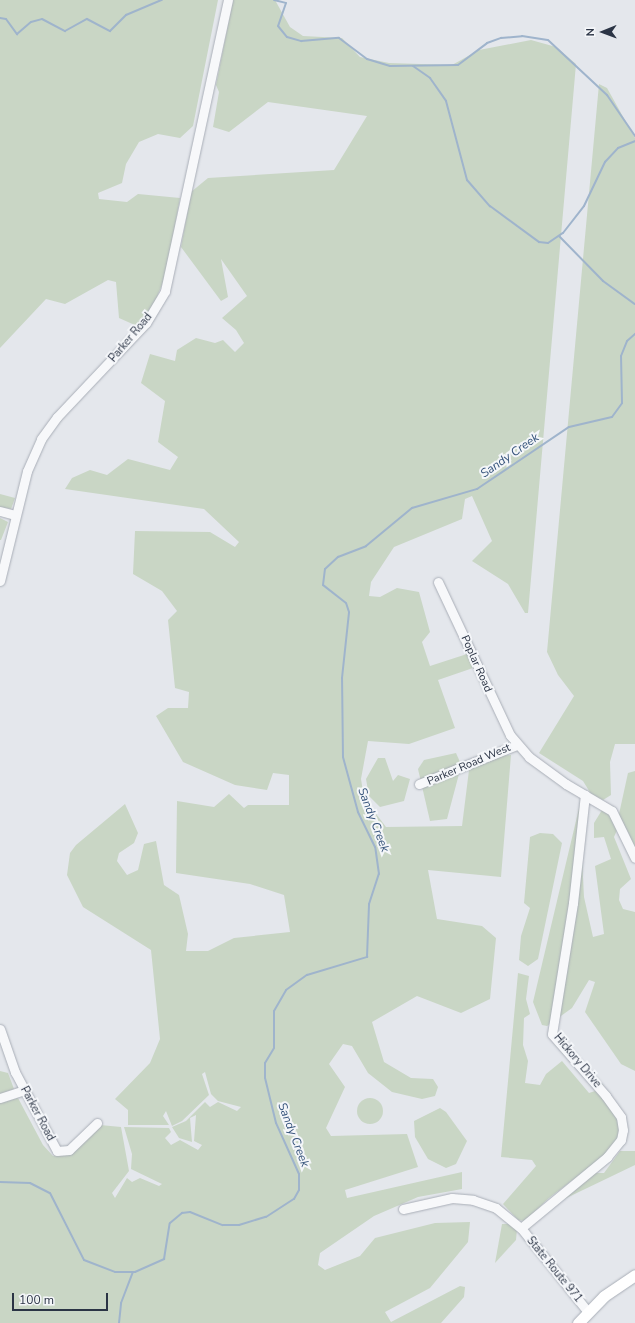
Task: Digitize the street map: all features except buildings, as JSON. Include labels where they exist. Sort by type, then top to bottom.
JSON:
[{"type":"main road","points":[[578,1323],[588,1312],[635,1276]]},
{"type":"street","name":"Parker Road","points":[[0,581],[15,515],[34,452],[48,429],[134,338],[162,299],[177,248],[228,0]]},
{"type":"street","points":[[0,511],[15,515]]},
{"type":"street","name":"Poplar Road","points":[[438,582],[498,714],[517,745]]},
{"type":"street","name":"Parker Road West","points":[[419,784],[517,745],[585,795],[615,814],[635,858]]},
{"type":"street","name":"Hickory Drive","points":[[521,1228],[607,1157],[621,1140],[623,1130],[621,1116],[611,1101],[552,1034],[573,903],[585,795]]},
{"type":"street","name":"Parker Road","points":[[0,1029],[24,1090],[45,1133],[60,1152],[70,1150],[97,1122]]},
{"type":"street","points":[[0,1098],[24,1090]]},
{"type":"street","name":"State Route 971","points":[[403,1209],[433,1201],[474,1200],[502,1211],[521,1228],[588,1312]]},
{"type":"green space","points":[[0,0],[218,0],[193,126],[180,138],[158,134],[139,142],[126,164],[122,183],[98,193],[99,199],[127,202],[138,194],[180,198],[166,275],[154,304],[137,326],[119,318],[116,282],[108,280],[65,304],[46,299],[0,348]]},
{"type":"green space","points":[[233,0],[275,0],[290,27],[303,36],[342,38],[360,57],[389,63],[452,65],[479,50],[531,40],[556,47],[576,64],[528,613],[525,613],[508,584],[472,561],[492,541],[472,496],[465,499],[462,519],[394,547],[371,582],[369,596],[380,597],[397,588],[419,592],[430,632],[422,642],[430,666],[467,654],[473,668],[438,680],[455,728],[409,744],[368,741],[361,779],[364,798],[386,827],[462,826],[469,770],[498,756],[511,755],[501,877],[428,870],[437,919],[482,926],[496,938],[490,999],[461,1013],[417,996],[372,1022],[384,1062],[411,1078],[433,1079],[438,1087],[435,1096],[422,1099],[392,1092],[368,1073],[352,1046],[343,1044],[329,1064],[345,1087],[326,1128],[331,1136],[407,1134],[418,1167],[345,1190],[347,1198],[462,1172],[462,1189],[418,1197],[374,1216],[320,1253],[318,1265],[325,1270],[360,1256],[375,1238],[435,1223],[470,1222],[468,1242],[430,1288],[385,1312],[391,1322],[460,1286],[465,1287],[464,1297],[441,1323],[0,1323],[0,1103],[18,1098],[43,1145],[53,1156],[71,1153],[100,1125],[121,1127],[129,1171],[112,1193],[115,1198],[127,1178],[132,1182],[140,1178],[159,1186],[162,1184],[131,1169],[132,1154],[124,1127],[169,1128],[171,1132],[165,1138],[171,1145],[180,1140],[198,1150],[202,1145],[194,1141],[196,1115],[190,1118],[192,1142],[179,1138],[172,1127],[186,1121],[205,1102],[210,1107],[218,1102],[237,1111],[241,1107],[218,1101],[211,1094],[205,1072],[202,1074],[209,1095],[182,1121],[172,1126],[166,1111],[163,1116],[169,1125],[128,1125],[128,1110],[115,1099],[150,1063],[160,1039],[151,950],[83,907],[67,875],[70,853],[76,845],[125,804],[138,833],[134,843],[119,853],[117,861],[127,875],[138,870],[144,844],[156,841],[164,885],[179,895],[188,934],[186,951],[208,951],[234,938],[290,932],[284,895],[250,884],[176,873],[177,801],[214,807],[229,794],[244,808],[248,805],[289,805],[289,775],[273,773],[267,790],[235,785],[183,762],[156,716],[168,708],[188,708],[189,692],[175,688],[168,620],[177,611],[162,591],[133,574],[135,531],[210,532],[235,547],[239,542],[204,509],[65,489],[72,478],[90,470],[107,475],[128,459],[170,470],[178,457],[158,442],[165,401],[141,383],[150,354],[175,361],[177,350],[196,338],[215,343],[223,340],[235,352],[244,343],[236,330],[222,318],[247,296],[221,259],[228,297],[221,301],[181,247],[191,192],[208,178],[334,170],[367,116],[268,102],[229,132],[213,127],[219,92],[216,85]]},
{"type":"green space","points":[[599,84],[607,88],[635,138],[635,744],[615,744],[610,762],[611,795],[603,800],[591,794],[583,781],[539,753],[574,696],[558,675],[547,652]]},
{"type":"green space","points":[[0,494],[15,498],[11,509],[0,507]]},
{"type":"green space","points":[[0,518],[8,522],[1,540],[0,540]]},
{"type":"green space","points":[[456,753],[460,762],[459,774],[447,819],[430,821],[418,769],[424,760]]},
{"type":"green space","points":[[378,758],[385,758],[393,781],[398,775],[410,779],[404,801],[380,807],[369,796],[366,779]]},
{"type":"green space","points":[[635,771],[635,852],[619,814],[628,773]]},
{"type":"green space","points":[[580,804],[588,806],[582,857],[584,897],[593,937],[604,934],[595,866],[611,859],[604,837],[594,838],[594,823],[602,810],[613,815],[618,828],[614,837],[631,879],[620,889],[619,900],[623,909],[635,912],[635,1071],[621,1064],[585,1012],[595,982],[589,980],[572,1008],[547,1026],[542,1025],[533,1002]]},
{"type":"green space","points":[[540,833],[553,834],[562,843],[538,959],[528,966],[519,960],[521,936],[530,908],[524,903],[530,837]]},
{"type":"green space","points":[[518,973],[529,976],[526,999],[530,1014],[524,1018],[523,1045],[528,1061],[525,1083],[540,1085],[546,1074],[562,1061],[589,1093],[595,1091],[603,1096],[618,1115],[621,1132],[607,1154],[549,1198],[525,1221],[518,1220],[503,1204],[536,1166],[532,1160],[501,1157]]},
{"type":"green space","points":[[0,1071],[8,1073],[14,1089],[0,1094]]},
{"type":"green space","points":[[370,1098],[379,1102],[383,1111],[379,1120],[370,1124],[361,1120],[357,1111],[361,1102]]},
{"type":"green space","points":[[440,1108],[446,1112],[467,1141],[456,1164],[446,1168],[428,1159],[415,1137],[414,1121]]},
{"type":"green space","points":[[620,1151],[635,1151],[635,1165],[556,1203],[592,1173],[604,1173]]},
{"type":"green space","points":[[502,1224],[513,1224],[517,1229],[516,1240],[495,1263]]},
{"type":"waterway","points":[[0,18],[6,19],[17,34],[31,22],[42,19],[65,31],[87,19],[110,31],[126,15],[162,0]]},
{"type":"waterway","points":[[274,0],[286,3],[278,26],[287,37],[301,41],[339,38],[367,59],[390,66],[458,65],[487,43],[501,38],[522,36],[548,40],[607,95],[635,136]]},
{"type":"waterway","points":[[413,66],[430,78],[446,101],[467,180],[490,206],[539,242],[548,243],[563,233],[584,206],[605,162],[618,148],[635,141]]},
{"type":"waterway","name":"Sandy Creek","points":[[559,236],[603,281],[635,304]]},
{"type":"waterway","name":"Sandy Creek","points":[[0,1182],[30,1183],[50,1193],[84,1260],[115,1272],[135,1272],[164,1259],[170,1223],[182,1213],[190,1212],[223,1225],[239,1225],[266,1217],[294,1199],[299,1190],[299,1174],[276,1123],[265,1078],[265,1063],[274,1048],[274,1011],[286,990],[307,975],[367,957],[369,904],[379,874],[375,847],[358,812],[343,757],[342,678],[349,612],[346,603],[323,585],[325,569],[338,557],[366,546],[412,508],[477,489],[569,427],[612,417],[622,403],[621,356],[627,341],[635,334]]},
{"type":"waterway","points":[[119,1323],[121,1303],[133,1272]]}]
